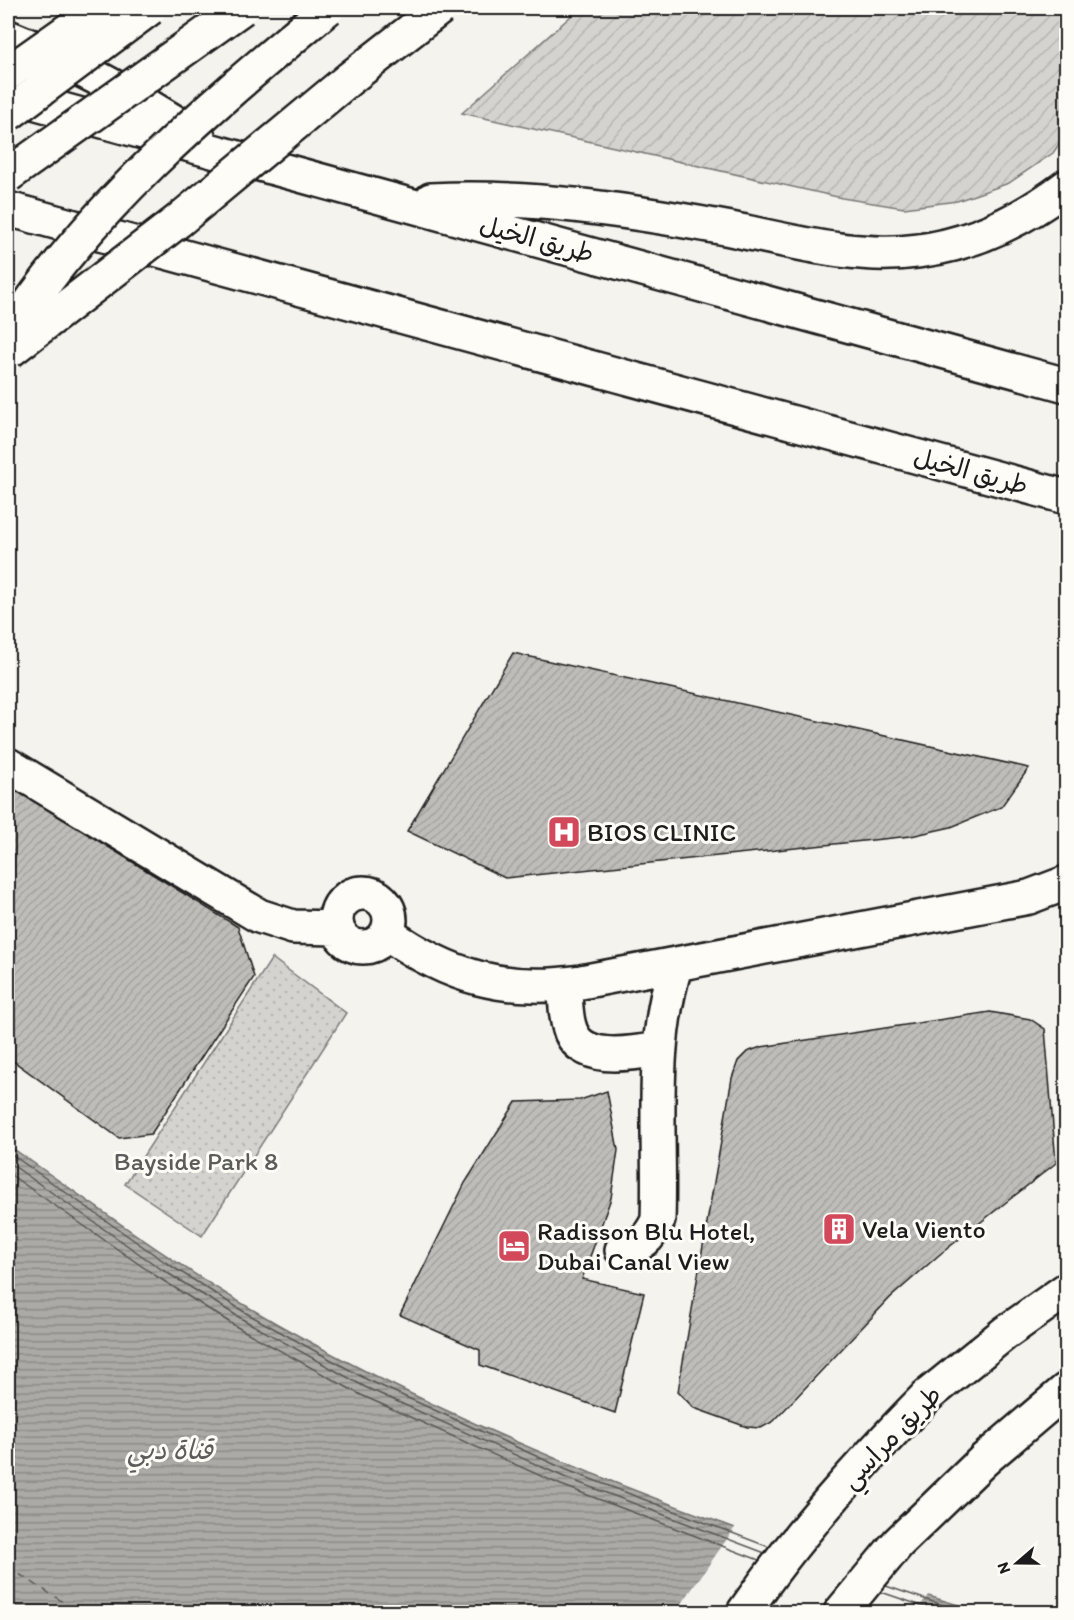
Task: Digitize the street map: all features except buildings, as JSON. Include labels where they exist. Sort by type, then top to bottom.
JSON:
[{"type":"main road","points":[[8,73],[100,8]]},
{"type":"main road","points":[[8,114],[150,8]]},
{"type":"main road","points":[[8,175],[242,8]]},
{"type":"main road","points":[[8,336],[62,262],[163,153],[217,102],[328,8]]},
{"type":"main road","points":[[8,352],[178,221],[349,78],[440,8]]},
{"type":"main road","points":[[8,37],[46,53],[134,98],[227,157]]},
{"type":"main road","name":"طريق الخيل","points":[[8,95],[227,157],[402,202],[1066,385]]},
{"type":"main road","points":[[402,202],[470,198],[601,207],[835,250],[877,254],[918,251],[959,243],[1002,228],[1038,208],[1066,187]]},
{"type":"main road","name":"طريق الخيل","points":[[8,209],[1066,497]]},
{"type":"main road","points":[[8,765],[259,916],[293,927],[337,928]]},
{"type":"main road","points":[[387,933],[419,955],[459,973],[511,985],[564,984],[1029,897],[1066,883]]},
{"type":"main road","points":[[361,892],[380,898],[390,914],[387,933],[375,944],[360,947],[345,941],[337,928],[338,908],[351,895],[361,892]]},
{"type":"main road","points":[[1029,897],[1066,903]]},
{"type":"main road","points":[[622,1250],[634,1248],[645,1241],[658,1220],[658,1049],[664,1006],[676,963]]},
{"type":"main road","points":[[564,984],[568,1025],[573,1037],[582,1046],[593,1052],[609,1053],[658,1049]]},
{"type":"main road","name":"طريق مراسي","points":[[744,1612],[798,1538],[840,1487],[927,1396],[1005,1333],[1066,1290]]},
{"type":"main road","points":[[841,1612],[898,1544],[942,1498],[1066,1390]]},
{"type":"green space","points":[[580,8],[1066,8],[1066,134],[1053,153],[1009,183],[957,201],[904,208],[842,198],[462,113]]},
{"type":"green space","name":"Bayside Park 8","points":[[272,958],[346,1013],[202,1236],[125,1184]]},
{"type":"water","name":"قناة دبي","points":[[8,1145],[156,1249],[217,1288],[313,1344],[380,1379],[517,1442],[657,1499],[914,1591],[985,1612],[8,1612]]},
{"type":"pier","points":[[736,1526],[932,1592],[914,1612],[676,1612]]},
{"type":"ferry route","points":[[8,1567],[79,1612]]},
{"type":"place","name":"BIOS CLINIC","points":[[564,832]]},
{"type":"place","name":"Vela Viento","points":[[839,1229]]},
{"type":"place","name":"Radisson Blu Hotel, Dubai Canal View","points":[[514,1246]]}]
